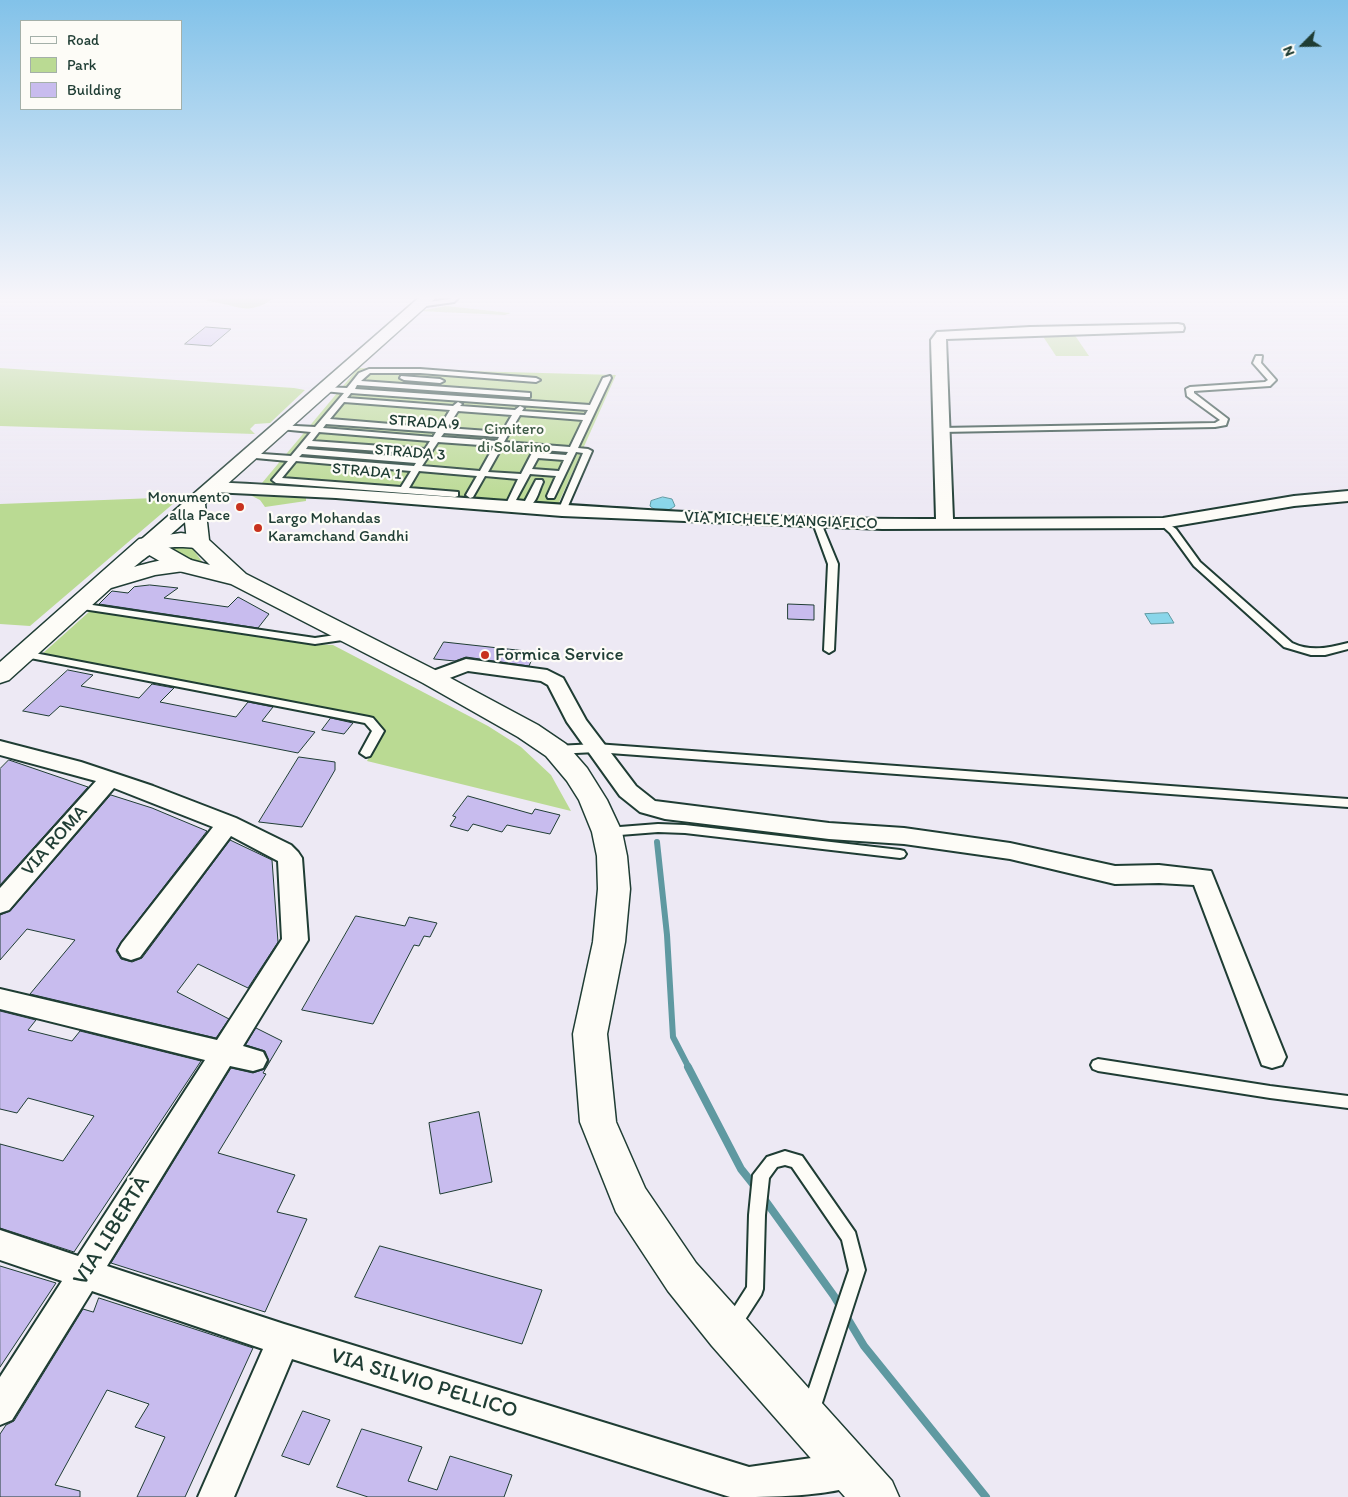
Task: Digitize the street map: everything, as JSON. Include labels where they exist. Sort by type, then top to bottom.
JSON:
[{"type":"main road","points":[[0,676],[14,658],[79,606],[351,365]]},
{"type":"main road","points":[[194,503],[198,542]]},
{"type":"main road","points":[[147,544],[181,540],[198,542],[239,579]]},
{"type":"main road","points":[[147,544],[183,565],[239,579],[432,678],[528,731],[556,750],[577,775],[593,800],[607,832],[612,856],[614,889],[609,942],[590,1034],[598,1122],[630,1199],[682,1277],[727,1331],[876,1497]]},
{"type":"main road","points":[[102,586],[132,574],[183,565]]},
{"type":"street","points":[[939,365],[940,430],[946,515],[943,522]]},
{"type":"street","name":"VIA MICHELE MANGIAFICO","points":[[212,487],[336,493],[562,511],[817,523],[1163,523],[1294,501],[1348,496]]},
{"type":"street","points":[[432,678],[466,665],[547,676],[556,682],[567,706],[628,791],[648,807],[665,811],[829,831],[904,836],[990,848],[1115,875],[1159,874],[1203,877],[1272,1057]]},
{"type":"street","points":[[3,752],[110,779],[228,824],[131,950]]},
{"type":"street","name":"VIA ROMA","points":[[0,904],[110,779]]},
{"type":"street","name":"VIA LIBERTÀ","points":[[0,1408],[295,940],[290,858],[283,851],[228,824]]},
{"type":"street","points":[[0,998],[253,1060]]},
{"type":"street","name":"VIA SILVIO PELLICO","points":[[0,1245],[86,1272],[284,1340],[749,1485],[853,1470]]},
{"type":"street","points":[[216,1497],[284,1340]]},
{"type":"lane","points":[[940,430],[1215,425],[1223,423],[1224,419],[1194,398],[1190,394],[1190,389],[1267,384],[1272,380],[1259,365]]},
{"type":"lane","points":[[294,459],[356,382],[366,373],[533,384]]},
{"type":"lane","points":[[551,496],[607,378]]},
{"type":"lane","points":[[403,490],[475,379]]},
{"type":"lane","points":[[356,382],[468,390],[533,384]]},
{"type":"lane","points":[[470,495],[533,384]]},
{"type":"lane","points":[[324,389],[593,408]]},
{"type":"lane","points":[[339,404],[453,412],[511,424]]},
{"type":"lane","points":[[330,414],[444,427]]},
{"type":"lane","points":[[324,421],[444,427],[588,418]]},
{"type":"lane","name":"STRADA 9","points":[[280,427],[499,444],[539,453],[571,454],[588,451],[562,511]]},
{"type":"lane","points":[[307,443],[427,452]]},
{"type":"lane","points":[[300,451],[421,461]]},
{"type":"lane","points":[[529,477],[519,503],[539,453],[556,457],[571,454]]},
{"type":"lane","name":"STRADA 3","points":[[248,455],[529,477]]},
{"type":"lane","points":[[548,473],[556,457]]},
{"type":"lane","name":"STRADA 1","points":[[294,459],[276,480],[455,494]]},
{"type":"lane","points":[[529,477],[548,473],[562,474]]},
{"type":"lane","points":[[529,477],[557,484]]},
{"type":"lane","points":[[817,523],[833,564],[829,650]]},
{"type":"lane","points":[[1163,523],[1173,531],[1197,564],[1288,645],[1301,652],[1316,653],[1348,646]]},
{"type":"lane","points":[[79,606],[315,641],[349,636]]},
{"type":"lane","points":[[14,658],[369,720],[378,731],[366,753]]},
{"type":"lane","points":[[556,750],[596,748],[1348,803]]},
{"type":"lane","points":[[607,832],[686,829],[900,854]]},
{"type":"lane","points":[[1098,1065],[1270,1092],[1348,1102]]},
{"type":"lane","points":[[727,1331],[756,1289],[757,1215],[761,1175],[772,1162],[785,1158],[797,1161],[849,1237],[857,1270],[852,1292],[807,1420]]},
{"type":"green space","points":[[0,368],[305,390],[270,423],[255,424],[250,429],[255,434],[0,426]]},
{"type":"green space","name":"Cimitero di Solarino","points":[[358,368],[616,375],[556,509],[262,483]]},
{"type":"green space","points":[[252,496],[306,498],[306,501],[265,507],[260,500]]},
{"type":"green space","points":[[181,497],[30,626],[0,624],[0,504]]},
{"type":"green space","points":[[178,544],[192,548],[204,564],[168,551],[166,548]]},
{"type":"green space","points":[[90,611],[218,628],[314,644],[333,645],[488,726],[521,747],[551,775],[571,811],[367,761],[382,733],[382,726],[376,720],[362,715],[42,654]]},
{"type":"water","points":[[663,497],[672,499],[675,506],[669,510],[662,511],[650,506],[651,501]]},
{"type":"water","points":[[1168,613],[1174,623],[1151,624],[1145,614]]},
{"type":"building","points":[[150,585],[178,588],[164,598],[228,607],[238,597],[269,614],[258,628],[99,604],[112,591],[128,593],[134,587]]},
{"type":"building","points":[[788,604],[814,605],[814,620],[788,619]]},
{"type":"building","name":"Formica Service","points":[[444,642],[535,652],[529,666],[466,657],[455,661],[434,659]]},
{"type":"building","points":[[68,670],[93,675],[81,686],[139,698],[152,684],[174,688],[160,702],[236,717],[248,702],[273,707],[262,721],[315,732],[298,753],[60,706],[49,716],[23,711]]},
{"type":"building","points":[[331,718],[353,723],[344,734],[322,730]]},
{"type":"building","points":[[299,757],[335,762],[335,770],[302,827],[259,822]]},
{"type":"building","points":[[9,760],[88,787],[0,885],[0,769]]},
{"type":"building","points":[[111,795],[152,808],[207,831],[121,942],[116,951],[121,959],[132,962],[142,958],[230,840],[272,860],[278,942],[248,988],[198,964],[177,992],[229,1019],[216,1038],[30,994],[75,940],[27,929],[0,960],[0,915],[10,911]]},
{"type":"building","points":[[468,796],[532,814],[535,809],[560,815],[550,834],[507,825],[502,832],[473,824],[468,831],[450,826],[456,817],[453,816]]},
{"type":"building","points":[[356,916],[405,926],[409,917],[437,923],[430,937],[424,936],[419,946],[414,945],[373,1024],[302,1010]]},
{"type":"building","points":[[0,1011],[36,1020],[28,1030],[72,1041],[80,1031],[201,1061],[74,1252],[0,1228],[0,1144],[63,1161],[94,1116],[28,1098],[17,1113],[0,1109]]},
{"type":"building","points":[[256,1028],[282,1041],[263,1073],[266,1074],[218,1153],[295,1175],[277,1212],[307,1219],[265,1312],[111,1263],[231,1068],[253,1073],[265,1069],[269,1061],[265,1051],[246,1045]]},
{"type":"building","points":[[479,1112],[492,1182],[440,1194],[429,1123]]},
{"type":"building","points":[[380,1246],[542,1290],[522,1344],[355,1297]]},
{"type":"building","points":[[0,1266],[56,1283],[0,1367]]},
{"type":"building","points":[[99,1298],[253,1348],[185,1497],[137,1497],[165,1437],[135,1427],[149,1404],[107,1390],[55,1485],[80,1491],[80,1497],[0,1497],[0,1434],[6,1425],[14,1421],[83,1309],[93,1312]]},
{"type":"building","points":[[303,1411],[330,1420],[309,1465],[282,1456]]},
{"type":"building","points":[[362,1429],[422,1447],[408,1481],[437,1490],[450,1456],[512,1475],[504,1497],[368,1497],[337,1487]]},
{"type":"waterway","points":[[657,842],[667,935],[673,1037],[689,1068]]},
{"type":"waterway","points":[[688,1067],[741,1169],[757,1189]]},
{"type":"waterway","points":[[762,1196],[834,1296],[864,1346],[986,1497]]},
{"type":"place","name":"Monumento alla Pace","points":[[240,507]]},
{"type":"place","name":"Largo Mohandas Karamchand Gandhi","points":[[258,528]]},
{"type":"place","name":"Formica Service","points":[[485,655]]}]
